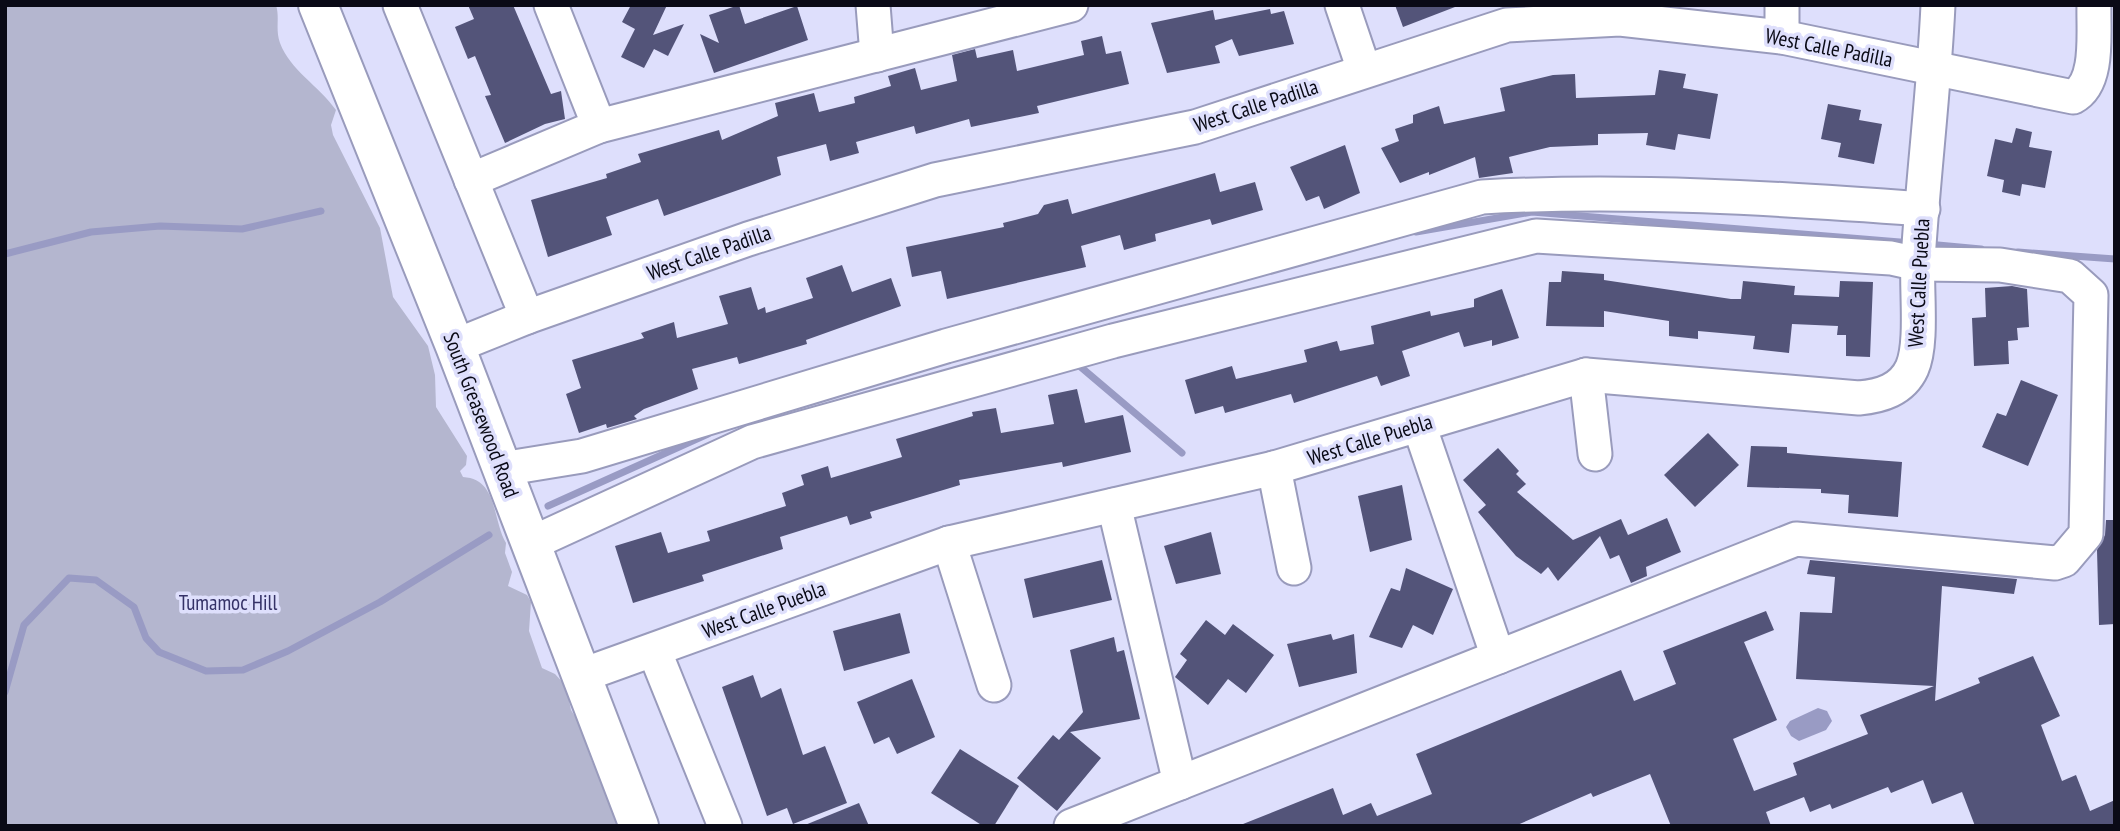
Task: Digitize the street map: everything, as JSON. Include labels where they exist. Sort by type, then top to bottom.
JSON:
[{"type":"main road","name":"South Greasewood Road","points":[[318,5],[456,346],[639,826]]},
{"type":"street","points":[[400,5],[527,317]]},
{"type":"street","points":[[551,5],[599,126]]},
{"type":"street","points":[[873,5],[877,55]]},
{"type":"street","points":[[471,180],[599,126],[1071,5]]},
{"type":"street","points":[[1342,5],[1364,70]]},
{"type":"street","name":"West Calle Puebla","points":[[580,676],[949,543],[1274,468],[1586,375],[1859,398],[1908,393],[1916,351],[1920,240],[1938,5]]},
{"type":"street","name":"West Calle Padilla","points":[[456,346],[527,317],[748,239],[935,180],[1195,127],[1364,70],[1489,18],[1507,25],[1620,12],[1782,21],[1935,70],[2073,97],[2081,93],[2091,71],[2094,5]]},
{"type":"street","points":[[502,469],[582,456],[946,346],[1482,197],[1572,192],[1826,202],[1920,240],[2000,265],[2070,276],[2091,295],[2086,534],[2064,560],[2055,563],[1796,539],[1072,826]]},
{"type":"street","points":[[530,544],[752,442],[1113,341],[1536,236],[1891,258],[1920,240]]},
{"type":"street","points":[[1586,375],[1595,454]]},
{"type":"street","points":[[1419,425],[1498,657]]},
{"type":"street","points":[[1274,468],[1294,568]]},
{"type":"street","points":[[1114,505],[1180,783]]},
{"type":"street","points":[[949,543],[994,685]]},
{"type":"street","points":[[653,650],[725,826]]},
{"type":"green space","name":"Tumamoc Hill","points":[[5,5],[276,5],[279,38],[285,53],[336,110],[331,125],[333,135],[380,228],[393,297],[428,346],[435,375],[436,407],[467,456],[466,465],[460,471],[463,477],[474,479],[488,492],[506,543],[505,553],[512,572],[508,586],[527,595],[531,602],[529,631],[542,668],[555,674],[566,686],[571,710],[586,734],[591,759],[620,826],[5,826]]},
{"type":"water","points":[[1818,708],[1827,711],[1832,721],[1826,730],[1799,741],[1791,736],[1786,727],[1790,721]]},
{"type":"building","points":[[468,5],[513,5],[551,94],[561,91],[565,119],[545,124],[505,143],[485,96],[491,95],[475,56],[468,59],[455,27],[474,19]]},
{"type":"building","points":[[631,5],[667,5],[653,35],[684,24],[668,56],[654,49],[644,68],[621,57],[635,29],[622,22]]},
{"type":"building","points":[[739,5],[745,24],[797,6],[808,40],[714,73],[700,34],[719,43],[709,15]]},
{"type":"building","points":[[1395,5],[1455,5],[1455,7],[1403,27]]},
{"type":"building","points":[[1270,9],[1271,14],[1284,11],[1294,44],[1239,56],[1232,39],[1215,46],[1220,63],[1167,73],[1151,23],[1213,10],[1215,20]]},
{"type":"building","points":[[1102,36],[1106,54],[1121,51],[1129,84],[1037,106],[1039,113],[971,127],[969,119],[916,134],[914,126],[856,142],[859,153],[830,161],[826,144],[777,157],[781,175],[664,216],[658,199],[606,217],[612,235],[548,257],[531,200],[607,178],[606,174],[641,162],[638,154],[719,130],[722,140],[778,116],[775,103],[814,93],[819,112],[855,103],[854,97],[891,86],[888,76],[915,68],[921,90],[957,81],[952,55],[975,49],[977,58],[1013,50],[1017,71],[1084,55],[1081,41]]},
{"type":"building","points":[[1659,70],[1686,74],[1683,88],[1718,94],[1710,139],[1678,134],[1675,150],[1646,145],[1648,133],[1598,134],[1598,145],[1550,147],[1509,157],[1513,173],[1479,178],[1475,157],[1400,183],[1381,148],[1399,141],[1395,129],[1413,123],[1413,115],[1439,106],[1444,124],[1505,111],[1500,88],[1553,75],[1575,74],[1576,98],[1655,95]]},
{"type":"building","points":[[1828,104],[1861,110],[1859,120],[1882,124],[1874,164],[1838,157],[1841,143],[1821,139]]},
{"type":"building","points":[[2016,128],[2032,132],[2029,147],[2052,151],[2045,188],[2022,184],[2020,196],[2002,192],[2004,180],[1987,176],[1995,139],[2012,143]]},
{"type":"building","points":[[1345,145],[1360,193],[1324,209],[1319,196],[1306,201],[1290,167]]},
{"type":"building","points":[[1215,173],[1220,192],[1255,182],[1263,210],[1212,225],[1210,219],[1155,234],[1156,241],[1124,250],[1120,235],[1081,246],[1086,267],[947,299],[941,271],[912,277],[906,247],[1004,227],[1003,223],[1038,214],[1044,205],[1068,199],[1072,214]]},
{"type":"building","points":[[842,265],[852,292],[891,278],[901,306],[806,340],[807,344],[739,364],[737,357],[692,369],[698,389],[644,409],[634,416],[637,419],[607,428],[606,424],[579,433],[566,394],[581,388],[572,360],[644,338],[641,333],[674,322],[677,338],[728,324],[719,296],[751,287],[758,310],[765,307],[766,313],[813,298],[806,278]]},
{"type":"building","points":[[1562,271],[1604,274],[1604,280],[1731,299],[1741,299],[1743,281],[1795,286],[1794,295],[1839,297],[1840,281],[1873,282],[1870,357],[1846,356],[1846,335],[1837,335],[1838,326],[1792,324],[1789,353],[1753,349],[1755,336],[1698,331],[1698,339],[1669,336],[1669,321],[1604,311],[1604,327],[1546,326],[1549,282],[1561,282]]},
{"type":"building","points":[[2012,286],[2027,289],[2029,327],[2017,328],[2018,340],[2008,341],[2009,364],[1974,366],[1972,318],[1986,317],[1985,288]]},
{"type":"building","points":[[1502,289],[1519,338],[1492,346],[1492,340],[1464,347],[1459,332],[1402,351],[1410,376],[1381,386],[1377,376],[1294,403],[1291,394],[1225,413],[1223,406],[1195,414],[1185,380],[1232,366],[1236,379],[1307,362],[1304,350],[1337,341],[1340,351],[1374,344],[1371,326],[1430,311],[1431,316],[1474,307],[1474,299]]},
{"type":"building","points":[[2021,380],[2058,395],[2028,466],[1982,447],[1997,413],[2006,416]]},
{"type":"building","points":[[1077,389],[1085,423],[1123,415],[1131,452],[1063,467],[1062,462],[959,480],[960,485],[870,512],[872,518],[850,525],[847,516],[780,537],[783,549],[702,575],[704,581],[633,603],[615,546],[661,532],[668,553],[710,541],[707,531],[786,506],[782,493],[804,485],[801,475],[828,466],[831,478],[902,457],[896,439],[973,416],[972,412],[996,408],[1001,433],[1054,424],[1048,395]]},
{"type":"building","points":[[1708,433],[1739,465],[1695,507],[1664,475]]},
{"type":"building","points":[[1751,446],[1787,447],[1787,453],[1902,462],[1898,517],[1848,513],[1849,495],[1821,493],[1821,489],[1747,487]]},
{"type":"building","points":[[1498,448],[1519,471],[1516,474],[1526,484],[1517,492],[1573,540],[1621,519],[1628,535],[1667,518],[1681,552],[1646,567],[1647,576],[1631,583],[1619,555],[1610,559],[1600,536],[1558,581],[1548,567],[1541,574],[1516,556],[1478,512],[1486,505],[1463,480]]},
{"type":"building","points":[[1402,485],[1412,540],[1370,552],[1358,496]]},
{"type":"building","points":[[2106,520],[2115,520],[2115,624],[2099,625],[2097,550],[2105,535]]},
{"type":"building","points":[[1211,532],[1221,574],[1176,584],[1164,546]]},
{"type":"building","points":[[1102,560],[1112,600],[1033,618],[1024,579]]},
{"type":"building","points":[[1810,560],[2017,579],[2014,594],[1942,586],[1935,701],[1980,683],[1978,678],[2033,656],[2060,716],[2041,725],[2062,781],[2076,775],[2090,811],[2115,800],[2115,826],[1975,826],[1962,792],[1932,804],[1923,780],[1891,793],[1888,787],[1832,809],[1830,804],[1810,812],[1804,797],[1766,812],[1771,826],[1671,826],[1650,774],[1593,797],[1591,793],[1515,826],[1238,826],[1333,788],[1343,815],[1371,803],[1377,816],[1432,794],[1416,754],[1621,670],[1634,701],[1676,684],[1663,651],[1766,611],[1774,630],[1744,642],[1777,720],[1733,739],[1754,791],[1797,775],[1793,763],[1868,734],[1860,715],[1934,686],[1796,679],[1800,612],[1832,613],[1835,577],[1807,574]]},
{"type":"building","points":[[1406,568],[1453,589],[1433,635],[1413,625],[1402,648],[1369,637],[1391,588],[1400,591]]},
{"type":"building","points":[[900,613],[910,653],[844,671],[833,631]]},
{"type":"building","points":[[1206,620],[1225,635],[1233,624],[1274,655],[1246,693],[1228,679],[1208,705],[1175,677],[1187,660],[1180,654]]},
{"type":"building","points":[[1331,634],[1333,640],[1354,634],[1357,673],[1299,687],[1287,644]]},
{"type":"building","points":[[1114,637],[1117,652],[1124,650],[1140,719],[1070,732],[1101,758],[1057,811],[1017,778],[1053,735],[1059,740],[1083,712],[1070,650]]},
{"type":"building","points":[[753,675],[761,698],[781,688],[803,755],[825,746],[847,803],[793,824],[787,808],[767,816],[722,687]]},
{"type":"building","points":[[912,679],[935,737],[897,754],[889,737],[874,744],[857,702]]},
{"type":"building","points":[[960,749],[1019,786],[994,826],[983,826],[931,793]]},
{"type":"building","points":[[859,803],[869,826],[805,826],[805,825]]},
{"type":"waterway","points":[[5,254],[91,232],[160,226],[242,229],[321,211]]},
{"type":"waterway","points":[[1416,232],[1532,212],[1912,243]]},
{"type":"waterway","points":[[1927,244],[1981,249]]},
{"type":"waterway","points":[[2018,252],[2115,259]]},
{"type":"waterway","points":[[1076,363],[1182,453]]},
{"type":"waterway","points":[[548,506],[708,434]]},
{"type":"waterway","points":[[5,692],[24,625],[69,578],[96,580],[134,607],[146,638],[159,652],[206,671],[243,670],[288,651],[380,602],[489,535]]}]
